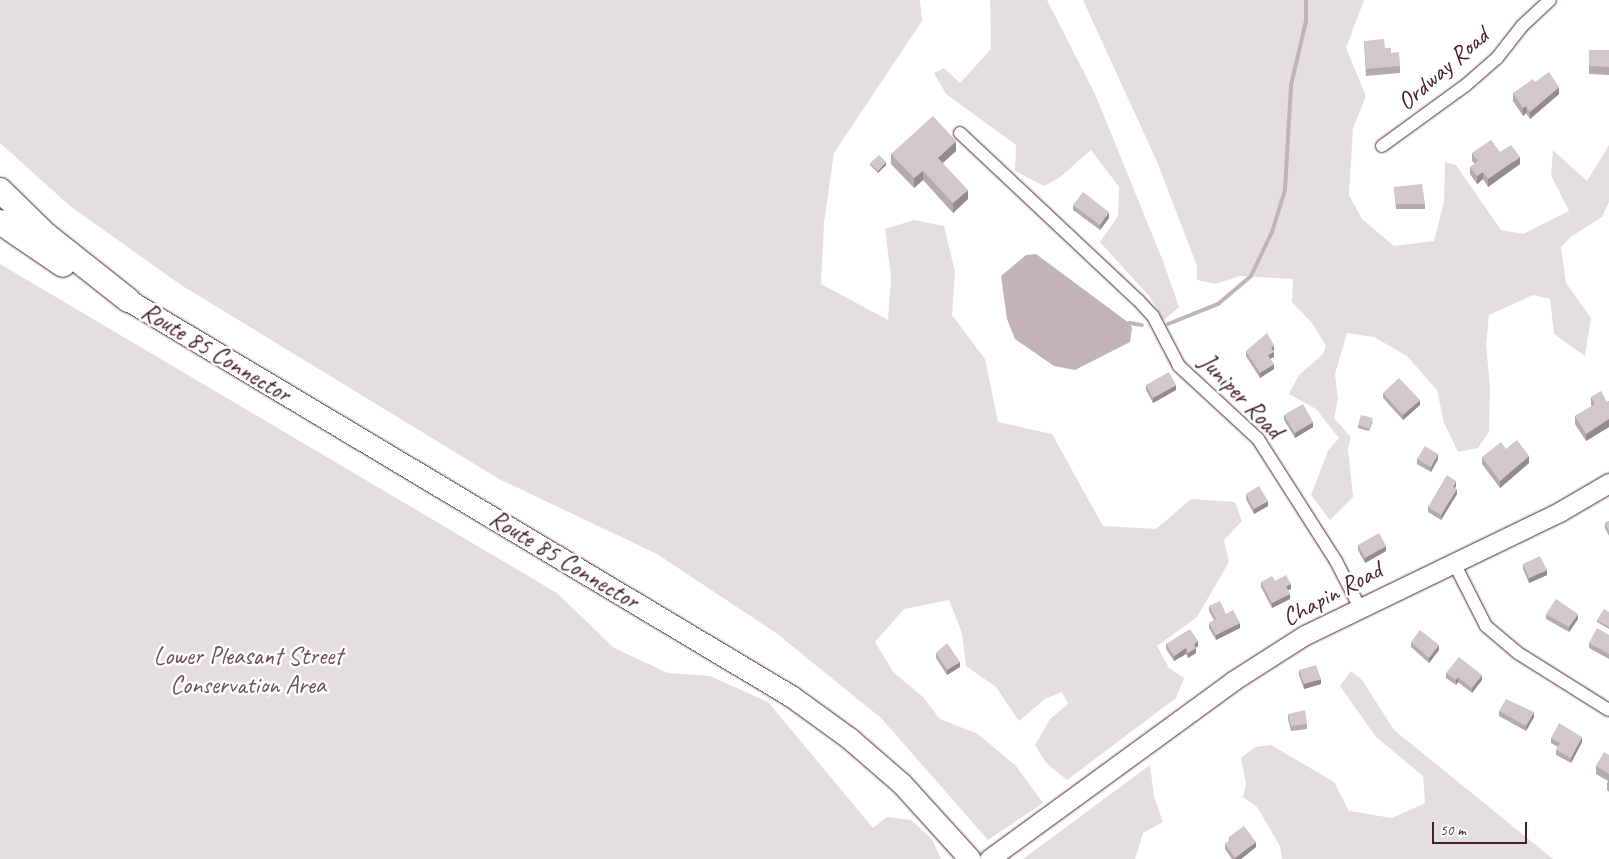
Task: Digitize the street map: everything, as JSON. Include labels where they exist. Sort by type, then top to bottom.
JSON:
[{"type":"highway","name":"Route 85 Connector","points":[[0,190],[46,235],[128,300]]},
{"type":"highway","name":"Route 85 Connector","points":[[0,222],[63,265],[128,300]]},
{"type":"main road","name":"Route 85 Connector","points":[[128,300],[791,696],[867,752],[920,802],[964,852]]},
{"type":"street","name":"Ordway Road","points":[[1382,146],[1466,85],[1498,58],[1522,26],[1550,0]]},
{"type":"street","name":"Juniper Road","points":[[960,133],[1154,316],[1179,366],[1258,439],[1336,561],[1359,606]]},
{"type":"street","name":"Chapin Road","points":[[989,859],[1256,665],[1359,606],[1561,511],[1609,483]]},
{"type":"street","points":[[1453,561],[1486,626],[1518,653],[1609,710]]},
{"type":"green space","points":[[0,0],[920,0],[922,21],[834,153],[824,223],[821,284],[888,320],[891,276],[885,229],[914,220],[944,226],[955,272],[952,315],[985,359],[998,422],[1052,434],[1103,526],[1156,529],[1191,499],[1235,502],[1242,521],[1224,540],[1229,562],[1197,617],[1157,646],[1169,668],[1184,678],[1176,698],[1067,780],[1046,763],[1035,745],[1050,719],[1068,704],[1062,692],[1045,699],[1019,721],[996,687],[966,666],[962,633],[949,600],[904,609],[875,642],[894,673],[923,697],[940,719],[978,734],[1016,766],[1043,803],[988,840],[881,718],[776,633],[657,554],[499,479],[181,285],[70,206],[0,143]]},
{"type":"green space","points":[[990,0],[1047,0],[1095,94],[1163,261],[1179,307],[1164,320],[1150,297],[1100,242],[1118,216],[1119,187],[1091,150],[1059,178],[1044,186],[1015,171],[1016,145],[946,94],[934,73],[944,68],[960,83],[991,49]]},
{"type":"green space","points":[[1083,0],[1364,0],[1346,48],[1366,96],[1353,128],[1349,195],[1362,219],[1394,246],[1434,241],[1444,202],[1445,162],[1456,165],[1501,230],[1523,234],[1569,211],[1551,175],[1553,150],[1587,181],[1609,145],[1609,202],[1602,217],[1572,236],[1561,247],[1566,283],[1591,318],[1585,356],[1554,334],[1550,299],[1533,295],[1489,315],[1486,345],[1490,387],[1489,432],[1478,448],[1458,452],[1444,423],[1437,390],[1407,356],[1374,337],[1347,333],[1335,374],[1338,399],[1334,418],[1351,437],[1348,449],[1353,497],[1330,520],[1311,495],[1328,451],[1339,438],[1316,409],[1289,394],[1299,375],[1323,354],[1326,346],[1312,323],[1292,302],[1293,279],[1240,276],[1215,284],[1197,280],[1197,266],[1158,164]]},
{"type":"green space","name":"Lower Pleasant Street Conservation Area","points":[[0,264],[557,593],[614,648],[668,673],[710,676],[768,702],[873,828],[887,817],[911,820],[932,839],[941,859],[0,859]]},
{"type":"green space","points":[[1351,671],[1362,680],[1394,730],[1553,859],[1282,859],[1280,846],[1257,807],[1243,797],[1246,784],[1241,758],[1255,747],[1271,745],[1334,782],[1349,811],[1392,818],[1425,803],[1423,776],[1376,737],[1340,686]]},
{"type":"green space","points":[[1150,765],[1154,796],[1163,822],[1143,833],[1135,859],[1023,859]]},
{"type":"shaded area","points":[[1036,254],[1129,323],[1132,328],[1130,342],[1075,370],[1054,366],[1015,339],[1007,319],[1001,276],[1026,255]]},
{"type":"building","points":[[1384,39],[1385,48],[1391,48],[1391,53],[1399,52],[1400,66],[1366,69],[1364,41]]},
{"type":"building","points":[[1589,50],[1609,50],[1609,67],[1589,66]]},
{"type":"building","points":[[1549,72],[1559,87],[1530,112],[1526,106],[1523,108],[1513,93],[1533,79],[1535,82]]},
{"type":"building","points":[[933,116],[956,141],[938,158],[968,190],[953,203],[923,171],[914,178],[891,154]]},
{"type":"building","points":[[1491,140],[1500,152],[1511,145],[1520,157],[1488,179],[1483,172],[1477,176],[1470,167],[1478,161],[1472,153]]},
{"type":"building","points":[[879,155],[886,162],[878,171],[870,163]]},
{"type":"building","points":[[1422,184],[1425,204],[1396,204],[1394,187]]},
{"type":"building","points":[[1083,192],[1109,212],[1100,225],[1073,205]]},
{"type":"building","points":[[1267,333],[1274,345],[1271,348],[1274,352],[1268,355],[1274,364],[1260,373],[1246,351]]},
{"type":"building","points":[[1169,372],[1176,385],[1153,398],[1146,385]]},
{"type":"building","points":[[1399,378],[1420,400],[1403,415],[1383,393]]},
{"type":"building","points":[[1601,391],[1607,402],[1609,401],[1609,419],[1586,434],[1575,416],[1595,404],[1591,397]]},
{"type":"building","points":[[1303,404],[1313,422],[1295,433],[1284,415]]},
{"type":"building","points":[[1361,415],[1373,418],[1369,429],[1358,425]]},
{"type":"building","points":[[1517,440],[1529,456],[1500,481],[1482,457],[1501,442],[1506,449]]},
{"type":"building","points":[[1425,446],[1438,454],[1431,467],[1417,459]]},
{"type":"building","points":[[1447,475],[1456,481],[1453,487],[1457,489],[1441,515],[1428,507]]},
{"type":"building","points":[[1259,486],[1268,501],[1254,509],[1246,494]]},
{"type":"building","points":[[1609,521],[1609,531],[1605,523]]},
{"type":"building","points":[[1379,533],[1386,546],[1365,558],[1358,545]]},
{"type":"building","points":[[1540,556],[1547,570],[1529,578],[1523,564]]},
{"type":"building","points":[[1286,575],[1291,584],[1286,586],[1290,594],[1272,603],[1261,582],[1272,576],[1275,581]]},
{"type":"building","points":[[1556,599],[1578,614],[1569,627],[1546,614]]},
{"type":"building","points":[[1220,601],[1226,614],[1233,610],[1240,623],[1216,635],[1209,623],[1216,619],[1209,606]]},
{"type":"building","points":[[1604,609],[1609,612],[1609,627],[1597,620]]},
{"type":"building","points":[[1597,628],[1609,635],[1609,654],[1589,643]]},
{"type":"building","points":[[1190,629],[1198,641],[1194,644],[1196,648],[1188,653],[1186,648],[1174,656],[1166,644]]},
{"type":"building","points":[[1420,630],[1439,645],[1429,658],[1411,642]]},
{"type":"building","points":[[947,643],[960,662],[947,670],[936,653]]},
{"type":"building","points":[[1459,657],[1482,675],[1472,688],[1458,677],[1456,680],[1446,673]]},
{"type":"building","points":[[1316,665],[1321,679],[1304,684],[1299,670]]},
{"type":"building","points":[[1506,699],[1534,712],[1526,726],[1499,711]]},
{"type":"building","points":[[1305,710],[1307,724],[1291,726],[1288,714]]},
{"type":"building","points":[[1559,723],[1582,737],[1571,758],[1556,750],[1560,743],[1551,738]]},
{"type":"building","points":[[1604,752],[1609,755],[1609,774],[1596,766]]},
{"type":"building","points":[[1244,826],[1256,842],[1235,858],[1225,844],[1231,839],[1229,837]]},
{"type":"waterway","points":[[1168,324],[1218,304],[1251,276],[1272,232],[1285,190],[1291,85],[1306,21],[1306,0]]},
{"type":"waterway","points":[[1129,323],[1142,325]]}]
